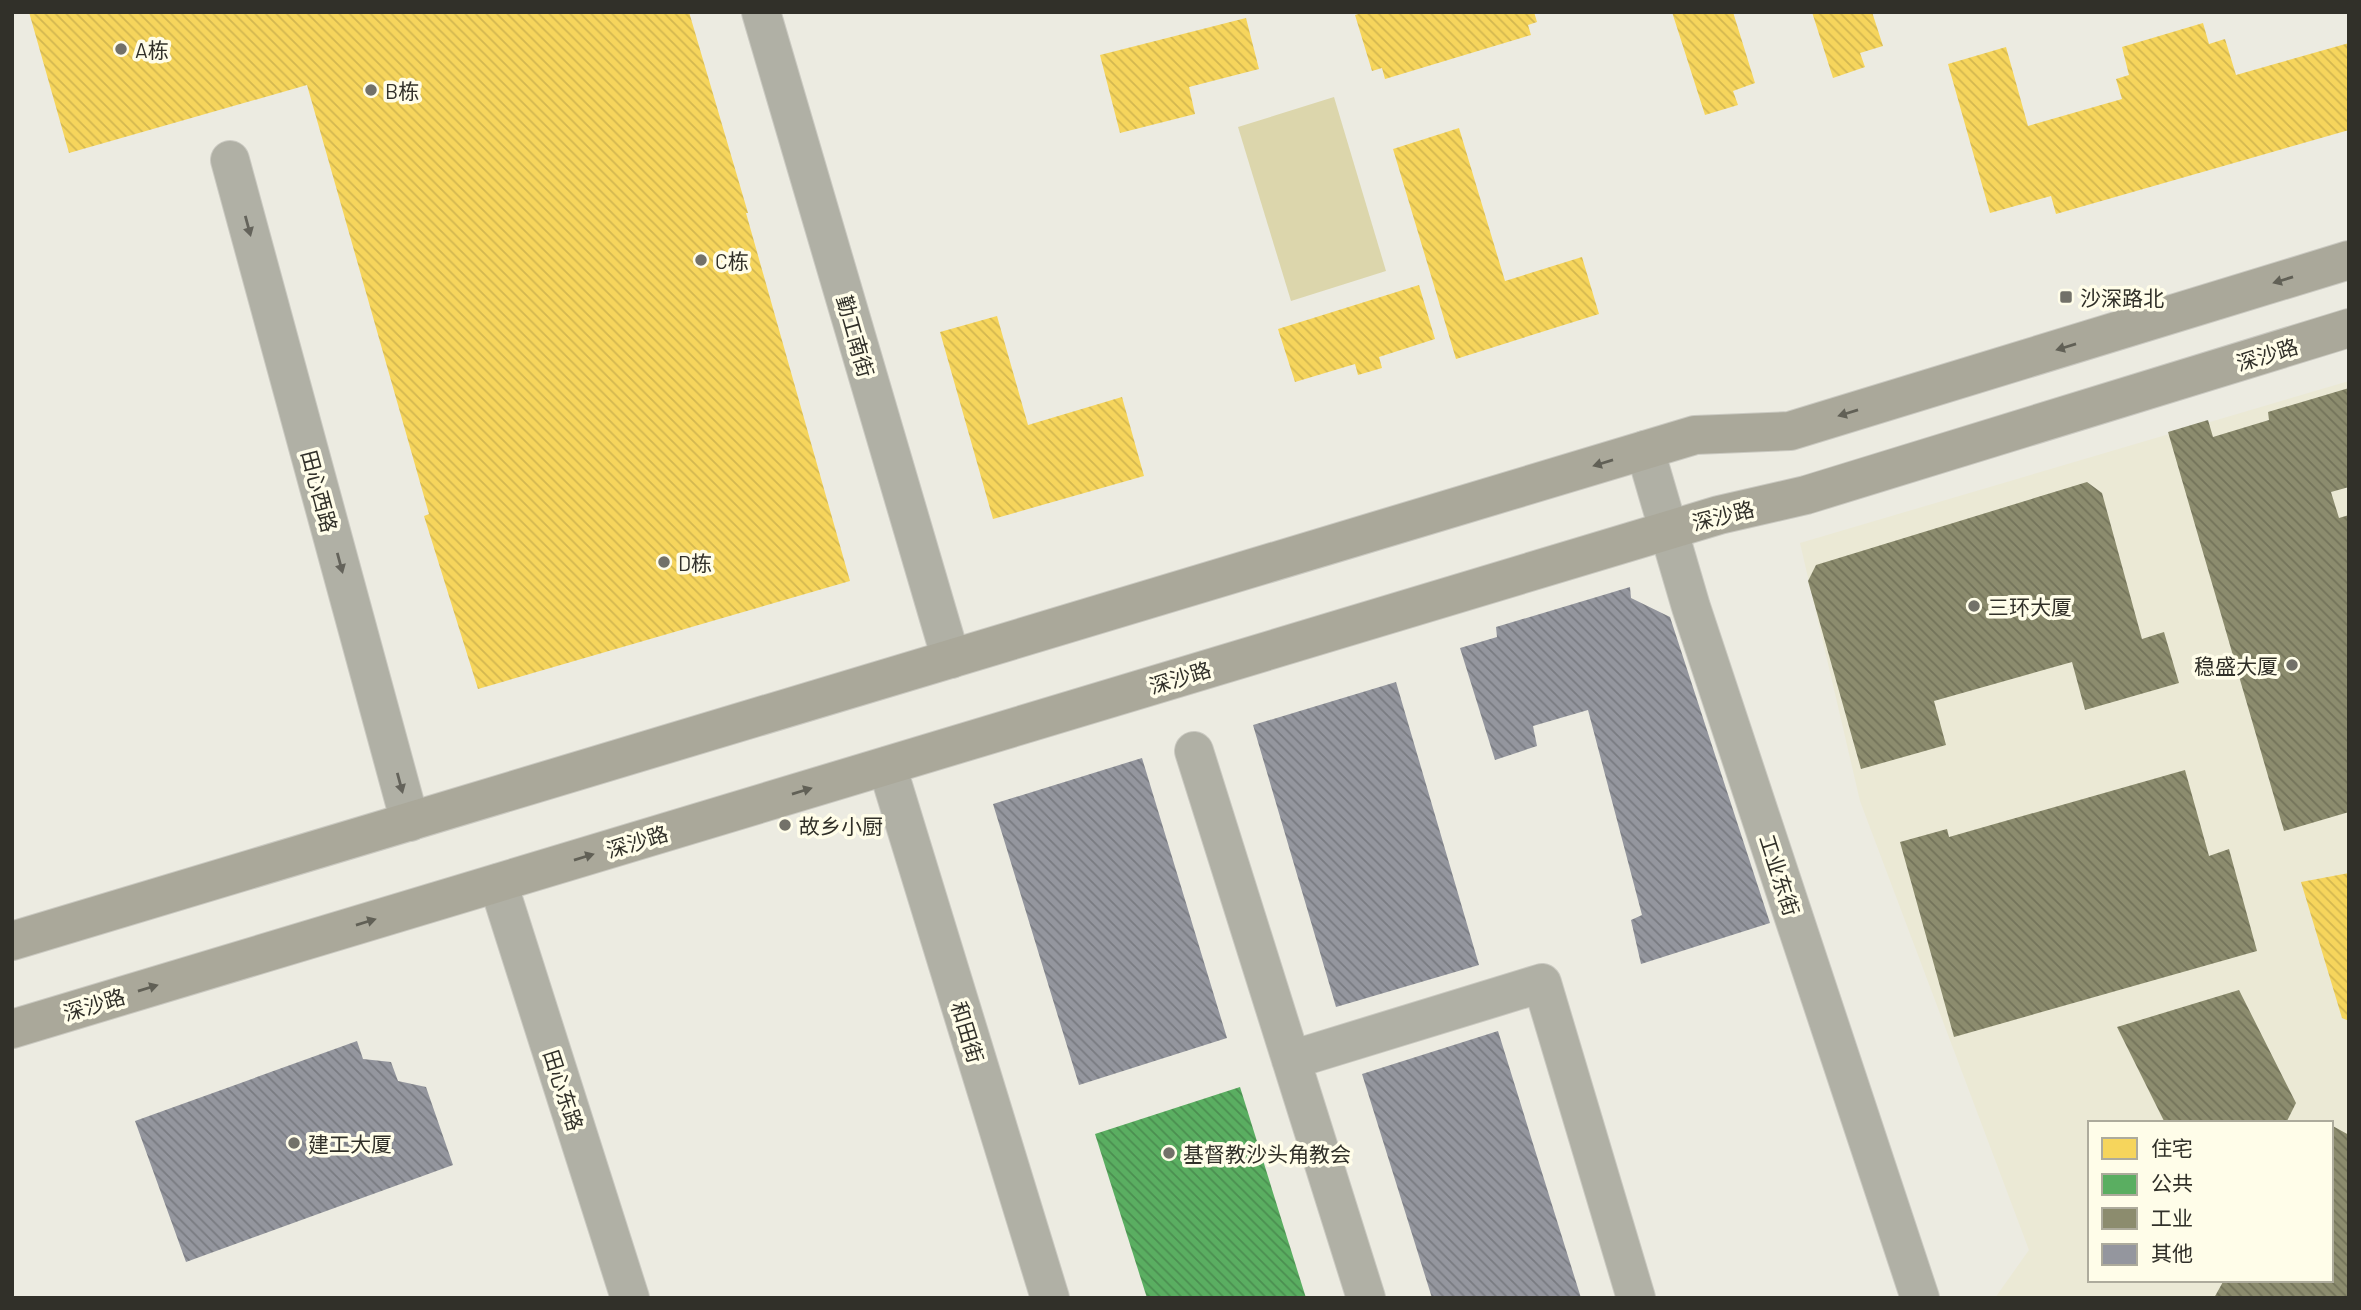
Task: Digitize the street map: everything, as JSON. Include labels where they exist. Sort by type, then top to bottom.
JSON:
[{"type":"main road","points":[[12,941],[1695,435],[1790,431],[2349,260]]},
{"type":"main road","name":"深沙路","points":[[12,1029],[1668,530],[1806,495],[2349,328]]},
{"type":"street","name":"勤工南街","points":[[761,12],[951,659]]},
{"type":"street","name":"田心西路","points":[[230,160],[410,821]]},
{"type":"street","name":"工业东街","points":[[1645,450],[1691,607],[1920,1298]]},
{"type":"street","points":[[1194,751],[1366,1298]]},
{"type":"street","name":"和田街","points":[[887,766],[1050,1298]]},
{"type":"street","name":"田心东路","points":[[498,883],[630,1298]]},
{"type":"street","points":[[1291,1060],[1542,983],[1636,1298]]},
{"type":"shaded area","points":[[1334,97],[1386,271],[1291,301],[1238,127]]},
{"type":"shaded area","points":[[2349,381],[2349,1298],[1995,1298],[2029,1250],[1860,801],[1800,543]]},
{"type":"building: 住宅","points":[[29,12],[689,12],[850,581],[478,689],[424,516],[429,514],[307,85],[69,153]]},
{"type":"building: 住宅","points":[[1365,12],[1534,12],[1537,22],[1528,25],[1531,35],[1385,79],[1382,68],[1372,71],[1355,15]]},
{"type":"building: 住宅","points":[[1672,12],[1733,12],[1755,83],[1733,91],[1738,105],[1705,115]]},
{"type":"building: 住宅","points":[[1812,12],[1872,12],[1883,46],[1860,53],[1865,67],[1833,78]]},
{"type":"building: 住宅","points":[[1246,18],[1259,69],[1189,87],[1195,114],[1120,133],[1100,55]]},
{"type":"building: 住宅","points":[[2203,23],[2209,44],[2225,39],[2236,75],[2349,43],[2349,130],[2056,214],[2051,196],[1990,213],[1948,64],[2006,47],[2028,126],[2122,99],[2116,79],[2129,75],[2122,47]]},
{"type":"building: 住宅","points":[[1459,128],[1505,281],[1582,257],[1599,314],[1456,359],[1393,149]]},
{"type":"building: 住宅","points":[[1419,285],[1435,339],[1379,357],[1382,368],[1358,375],[1355,364],[1295,382],[1278,329]]},
{"type":"building: 住宅","points":[[997,316],[1028,425],[1122,397],[1144,476],[993,519],[940,332]]},
{"type":"building: 住宅","points":[[2349,873],[2349,1021],[2342,1018],[2301,882]]},
{"type":"building: 公共","points":[[1240,1087],[1306,1298],[1147,1298],[1095,1134]]},
{"type":"building: 工业","name":"稳盛大厦","points":[[2349,388],[2349,487],[2331,492],[2339,518],[2349,515],[2349,812],[2284,831],[2168,432],[2208,420],[2213,437],[2269,420],[2268,412]]},
{"type":"building: 工业","name":"三环大厦","points":[[2087,482],[2102,493],[2142,639],[2164,632],[2179,683],[2085,710],[2072,662],[1934,701],[1946,745],[1861,769],[1808,581],[1816,565]]},
{"type":"building: 工业","points":[[2185,770],[2209,856],[2229,849],[2257,951],[1954,1037],[1900,842],[1947,829],[1949,837]]},
{"type":"building: 工业","points":[[2239,990],[2296,1103],[2287,1121],[2164,1121],[2117,1027]]},
{"type":"building: 工业","points":[[2333,1126],[2349,1135],[2349,1298],[2214,1298],[2223,1282],[2333,1282]]},
{"type":"building: 其他","points":[[1630,587],[1631,598],[1670,617],[1770,923],[1641,964],[1631,920],[1642,915],[1588,710],[1533,726],[1537,746],[1495,760],[1460,648],[1497,637],[1496,627]]},
{"type":"building: 其他","points":[[1396,682],[1479,965],[1336,1007],[1253,725]]},
{"type":"building: 其他","points":[[1142,758],[1227,1038],[1079,1085],[993,804]]},
{"type":"building: 其他","points":[[1498,1031],[1581,1298],[1432,1298],[1362,1074]]},
{"type":"building: 其他","name":"建工大厦","points":[[357,1041],[363,1059],[391,1062],[398,1081],[426,1087],[453,1165],[186,1262],[135,1121]]},
{"type":"place","name":"A栋","points":[[121,49]]},
{"type":"place","name":"B栋","points":[[371,90]]},
{"type":"place","name":"C栋","points":[[701,260]]},
{"type":"place","name":"沙深路北","points":[[2066,297]]},
{"type":"place","name":"D栋","points":[[664,562]]},
{"type":"place","name":"三环大厦","points":[[1974,606]]},
{"type":"place","name":"稳盛大厦","points":[[2292,665]]},
{"type":"place","name":"故乡小厨","points":[[785,825]]},
{"type":"place","name":"建工大厦","points":[[294,1143]]},
{"type":"place","name":"基督教沙头角教会","points":[[1169,1153]]}]
